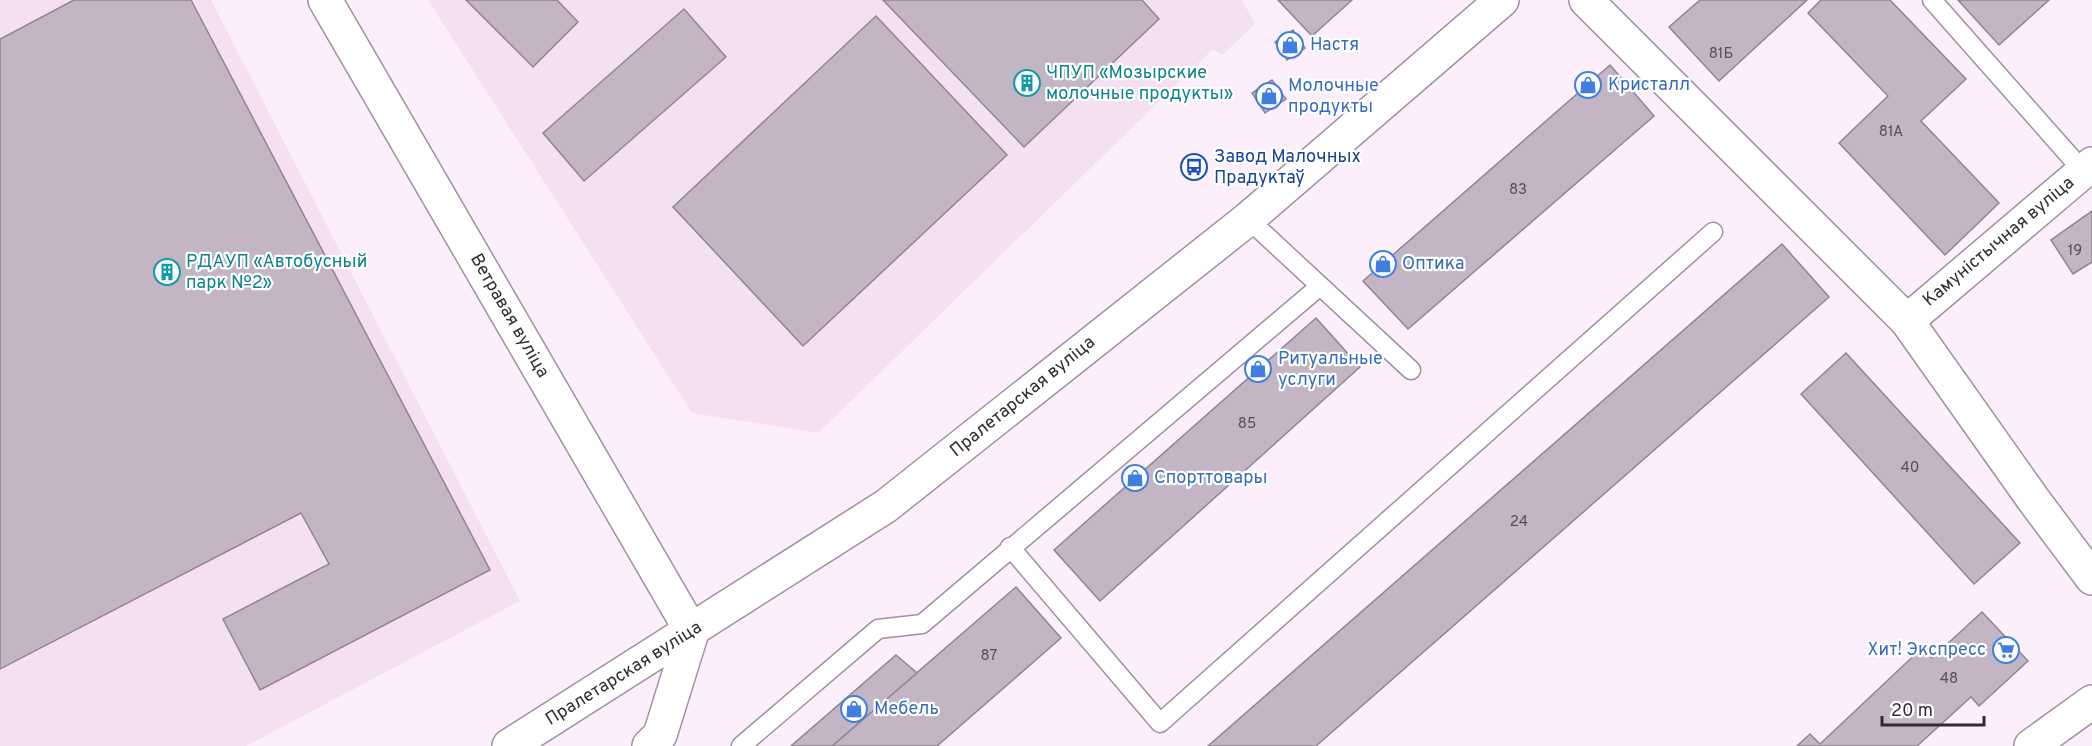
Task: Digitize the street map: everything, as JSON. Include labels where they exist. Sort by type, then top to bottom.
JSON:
[{"type":"street","name":"Ветравая вуліца","points":[[325,0],[692,632]]},
{"type":"street","name":"Пралетарская вуліца","points":[[509,746],[692,632],[886,506],[1248,219],[1502,0]]},
{"type":"street","points":[[1586,0],[1907,321],[2033,500],[2092,578]]},
{"type":"street","name":"Камуністычная вуліца","points":[[1907,321],[2088,168]]},
{"type":"street","points":[[649,746],[660,735],[692,632]]},
{"type":"street","points":[[2031,746],[2092,702]]},
{"type":"lane","points":[[1932,0],[2088,168]]},
{"type":"lane","points":[[1248,219],[1411,370]]},
{"type":"lane","points":[[1010,547],[1160,723],[1713,232]]},
{"type":"lane","points":[[741,746],[878,629],[922,624],[1320,286]]},
{"type":"shaded area","name":"РДАУП «Автобусный парк №2»","points":[[0,0],[211,0],[520,601],[246,746],[0,746]]},
{"type":"shaded area","points":[[428,0],[1242,0],[1255,24],[1222,55],[1213,49],[818,433],[692,413]]},
{"type":"building","name":"РДАУП «Автобусный парк №2»","points":[[74,0],[191,0],[490,570],[260,690],[223,619],[329,564],[301,513],[0,669],[0,39]]},
{"type":"building","points":[[466,0],[557,0],[578,22],[533,67]]},
{"type":"building","name":"ЧПУП «Мозырские молочные продукты»","points":[[883,0],[1142,0],[1159,19],[1024,147]]},
{"type":"building","points":[[1278,0],[1352,0],[1312,36]]},
{"type":"building","points":[[1700,0],[1807,0],[1719,81],[1669,27]]},
{"type":"building","points":[[1821,0],[1890,0],[1966,79],[1921,121],[1999,203],[1945,255],[1839,143],[1888,96],[1808,13]]},
{"type":"building","points":[[1958,0],[2049,0],[1999,45]]},
{"type":"building","points":[[684,9],[726,57],[584,181],[543,133]]},
{"type":"building","points":[[876,16],[1007,155],[803,346],[673,207]]},
{"type":"building","name":"Настя","points":[[1293,30],[1305,48],[1287,60],[1275,42]]},
{"type":"building","points":[[1610,65],[1654,116],[1408,329],[1363,281]]},
{"type":"building","name":"Молочные продукты","points":[[1272,80],[1286,99],[1265,113],[1252,93]]},
{"type":"building","points":[[2092,211],[2092,262],[2073,274],[2051,240]]},
{"type":"building","points":[[1782,244],[1829,297],[1316,746],[1208,746]]},
{"type":"building","points":[[1316,318],[1360,367],[1100,601],[1054,550]]},
{"type":"building","points":[[1846,353],[2020,543],[1974,584],[1801,394]]},
{"type":"building","points":[[1016,587],[1061,638],[937,746],[832,746]]},
{"type":"building","points":[[1982,612],[2028,661],[1979,706],[1971,697],[1917,746],[1797,746],[1810,734],[1820,744],[1922,648],[1932,658]]},
{"type":"building","name":"Мебель","points":[[896,655],[917,673],[832,746],[791,746]]},
{"type":"place","name":"Настя","points":[[1290,45]]},
{"type":"place","name":"ЧПУП «Мозырские молочные продукты»","points":[[1027,83]]},
{"type":"place","name":"Кристалл","points":[[1588,85]]},
{"type":"place","name":"Молочные продукты","points":[[1269,96]]},
{"type":"place","name":"Завод Малочных Прадуктаў","points":[[1194,167]]},
{"type":"place","name":"Оптика","points":[[1383,264]]},
{"type":"place","name":"РДАУП «Автобусный парк №2»","points":[[167,272]]},
{"type":"place","name":"Ритуальные услуги","points":[[1258,369]]},
{"type":"place","name":"Спорттовары","points":[[1135,478]]},
{"type":"place","name":"Хит! Экспресс","points":[[2006,650]]},
{"type":"place","name":"Мебель","points":[[854,709]]}]
